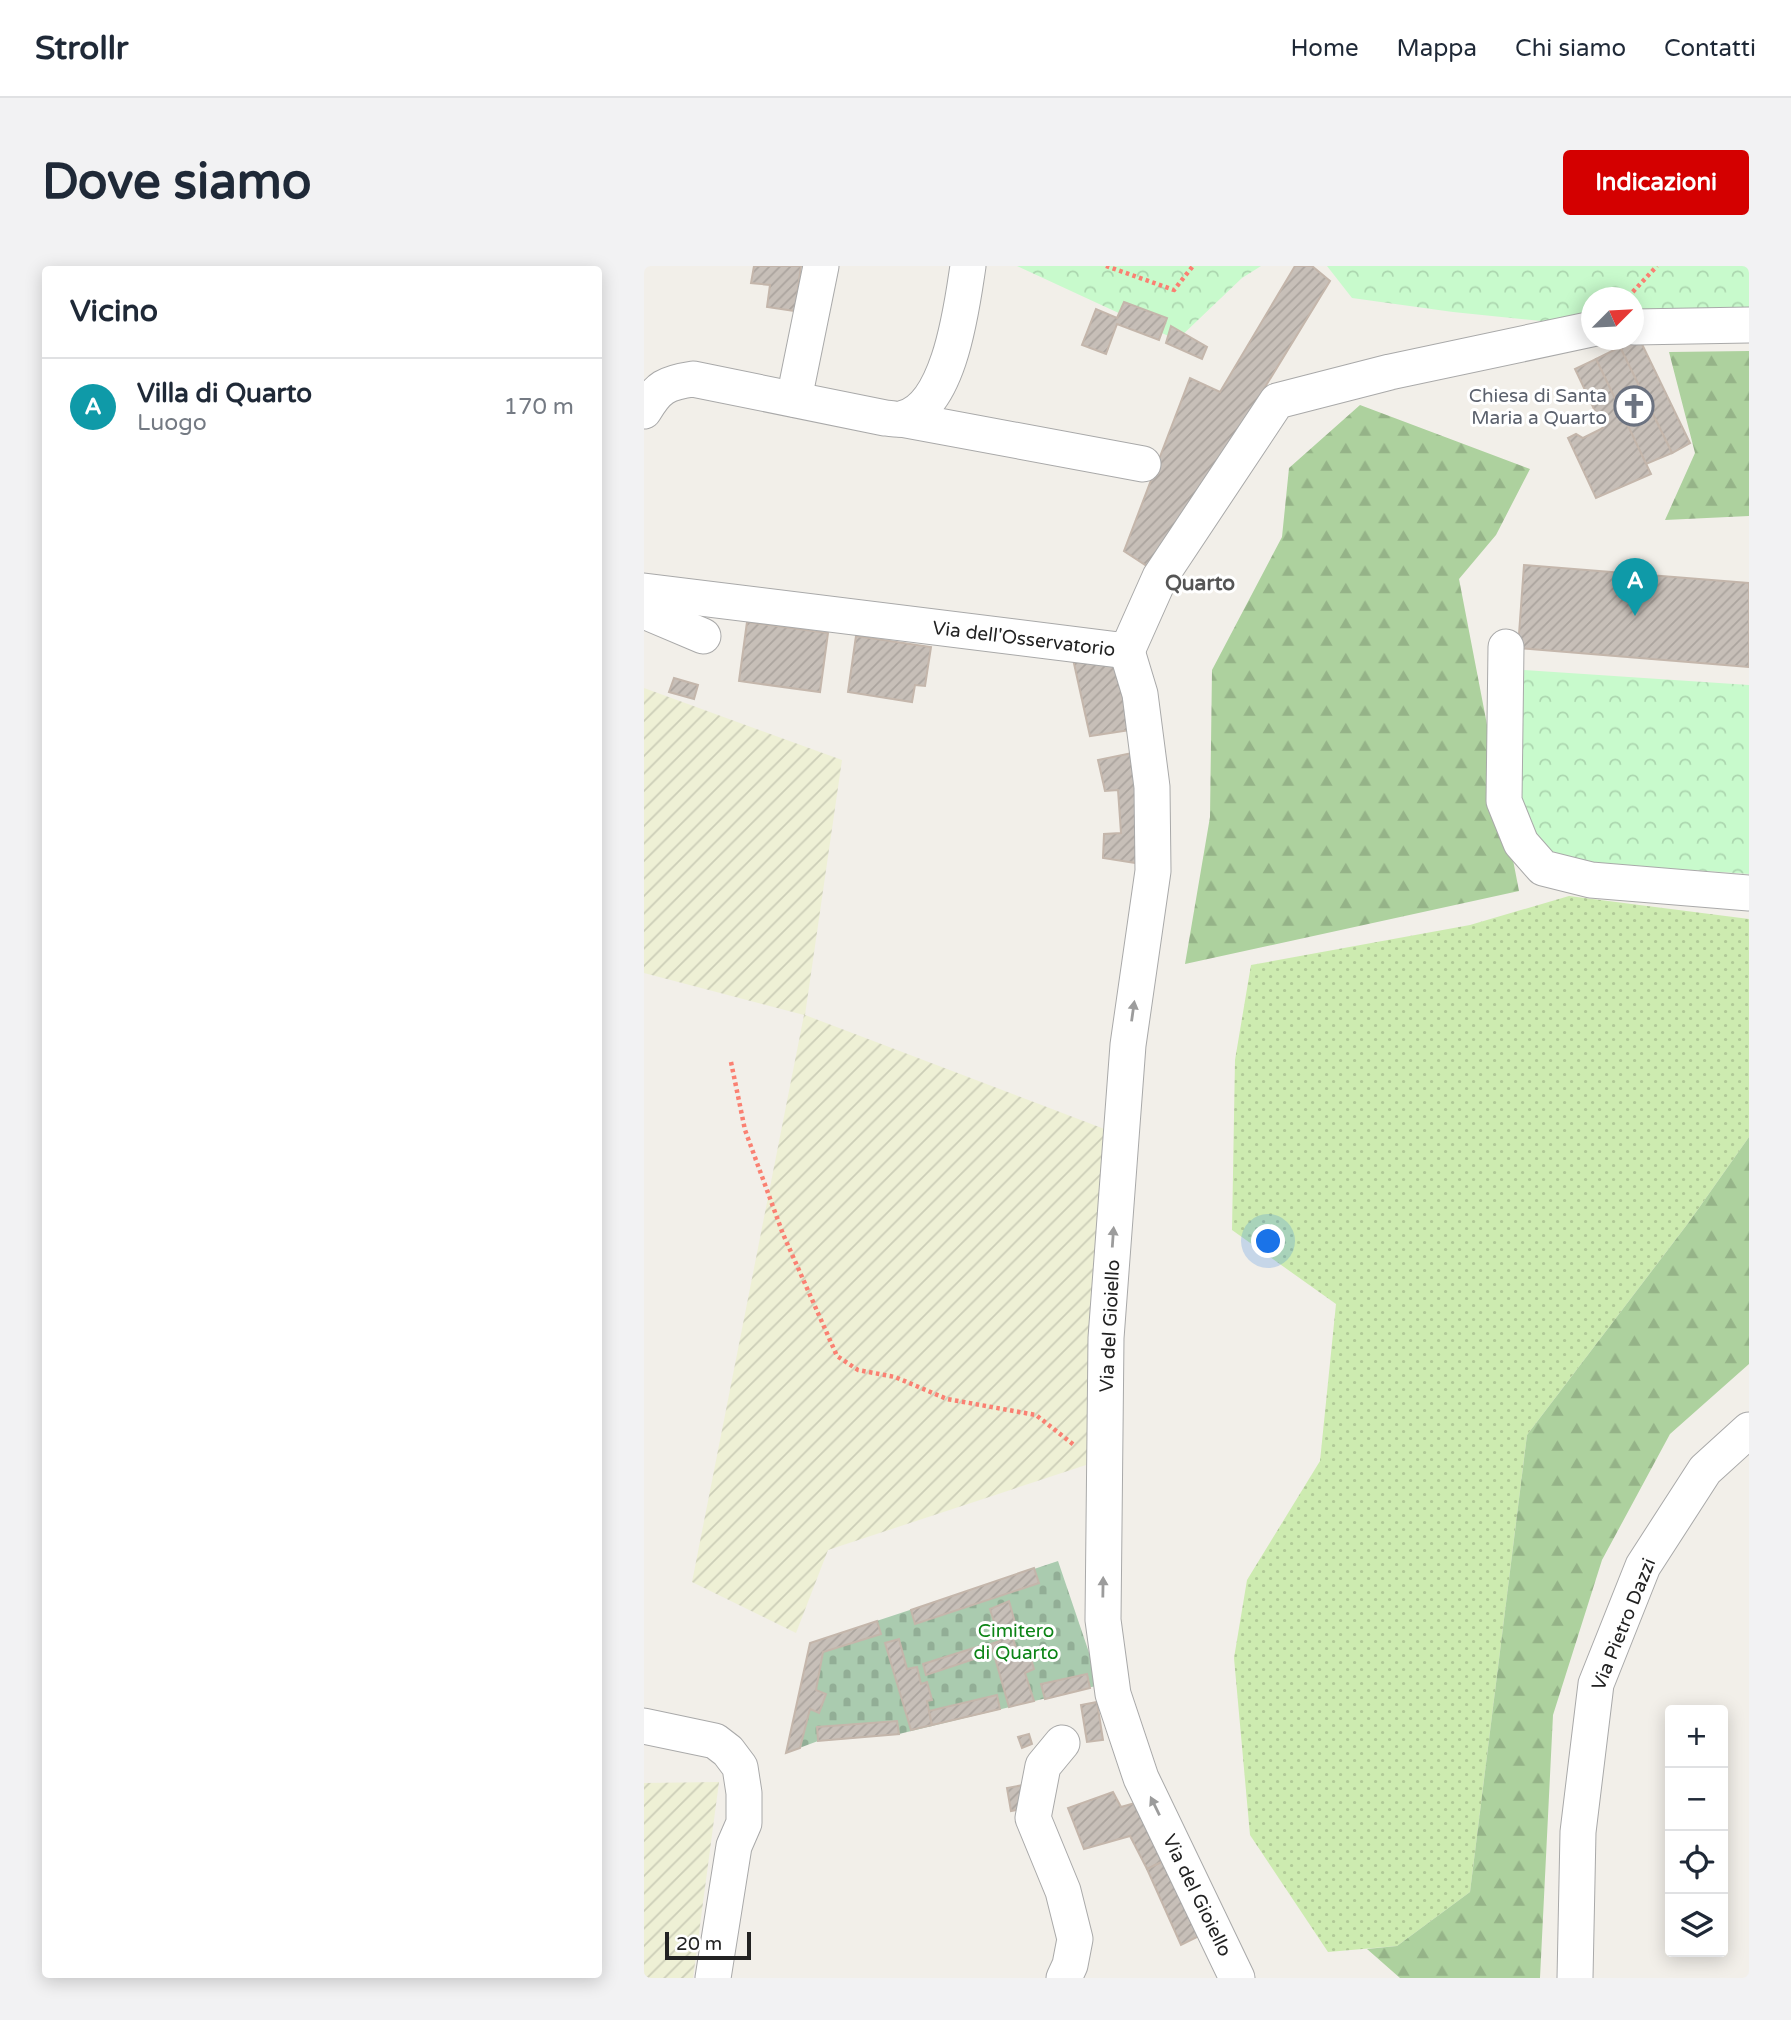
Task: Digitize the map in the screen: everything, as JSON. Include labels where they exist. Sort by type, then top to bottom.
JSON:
[{"type":"street","points":[[794,399],[821,266]]},
{"type":"street","points":[[901,419],[916,412],[934,394],[945,372],[960,321],[968,266]]},
{"type":"street","points":[[1644,327],[1749,326]]},
{"type":"street","name":"Via dell'Osservatorio","points":[[644,591],[1127,651],[1160,577],[1277,401],[1390,372],[1581,331]]},
{"type":"street","points":[[644,411],[654,393],[671,383],[693,379],[885,418],[1143,464]]},
{"type":"street","points":[[644,611],[704,636]]},
{"type":"street","points":[[1507,647],[1504,802],[1521,843],[1543,868],[1591,880],[1749,893]]},
{"type":"street","name":"Via del Gioiello","points":[[1127,651],[1140,694],[1152,786],[1153,871],[1128,1045],[1106,1338],[1103,1620],[1113,1694],[1141,1779],[1237,1978]]},
{"type":"street","name":"Via Pietro Dazzi","points":[[1575,1978],[1578,1832],[1596,1685],[1643,1566],[1705,1470],[1749,1430]]},
{"type":"street","points":[[644,1726],[715,1741],[728,1751],[740,1767],[744,1793],[744,1823],[734,1846],[713,1978]]},
{"type":"street","points":[[1062,1743],[1042,1766],[1033,1818],[1063,1891],[1075,1939],[1070,1965],[1064,1978]]},
{"type":"path","points":[[1106,266],[1174,290],[1193,266]]},
{"type":"path","points":[[1638,287],[1657,266]]},
{"type":"path","points":[[731,1062],[744,1130],[783,1234],[838,1356],[858,1370],[895,1377],[947,1399],[1036,1415],[1069,1440],[1084,1456],[1105,1452]]},
{"type":"green space","points":[[1017,266],[1261,266],[1242,278],[1177,340]]},
{"type":"green space","points":[[1327,266],[1749,266],[1749,325],[1644,327],[1644,287],[1581,287],[1581,325],[1352,298]]},
{"type":"green space","points":[[1749,351],[1749,516],[1665,520],[1695,453],[1669,352]]},
{"type":"green space","points":[[1360,405],[1530,469],[1496,535],[1459,579],[1519,891],[1185,964],[1210,817],[1212,670],[1282,537],[1289,468]]},
{"type":"green space","points":[[1523,670],[1749,685],[1749,874],[1550,860],[1518,808]]},
{"type":"green space","points":[[644,688],[842,760],[805,1015],[1107,1130],[1089,1464],[828,1550],[796,1633],[692,1582],[804,1015],[644,973]]},
{"type":"green space","points":[[1569,896],[1749,919],[1749,1137],[1689,1222],[1527,1435],[1470,1892],[1397,1946],[1328,1952],[1250,1835],[1234,1658],[1247,1580],[1320,1461],[1336,1304],[1232,1230],[1235,1060],[1251,965],[1470,925]]},
{"type":"green space","points":[[1749,1137],[1749,1364],[1670,1434],[1602,1560],[1553,1715],[1540,1978],[1400,1978],[1367,1949],[1397,1946],[1470,1892],[1527,1435],[1689,1222]]},
{"type":"green space","name":"Cimitero di Quarto","points":[[1058,1561],[1100,1685],[899,1734],[818,1741],[786,1753],[810,1643]]},
{"type":"green space","points":[[719,1782],[693,1978],[644,1978],[644,1783]]},
{"type":"building","points":[[754,266],[801,266],[795,311],[767,307],[770,285],[751,283]]},
{"type":"building","points":[[1295,266],[1312,266],[1330,281],[1153,570],[1124,551],[1190,378],[1220,392]]},
{"type":"building","points":[[1124,302],[1167,318],[1159,340],[1117,324],[1106,354],[1082,345],[1096,309],[1117,318]]},
{"type":"building","points":[[1171,326],[1207,347],[1202,359],[1166,343]]},
{"type":"building","points":[[1644,348],[1690,443],[1672,453],[1621,350]]},
{"type":"building","name":"Chiesa di Santa Maria a Quarto","points":[[1614,350],[1621,350],[1672,453],[1646,464],[1596,359]]},
{"type":"building","points":[[1596,359],[1651,474],[1596,498],[1568,438],[1576,434],[1583,438],[1603,428],[1575,369]]},
{"type":"building","points":[[1524,565],[1749,583],[1749,667],[1518,648]]},
{"type":"building","points":[[747,622],[828,633],[820,692],[739,681]]},
{"type":"building","points":[[856,636],[931,647],[925,686],[915,685],[912,702],[848,692]]},
{"type":"building","points":[[1124,658],[1137,729],[1090,736],[1073,659]]},
{"type":"building","points":[[674,678],[698,685],[694,699],[669,692]]},
{"type":"building","points":[[1142,751],[1142,864],[1103,858],[1104,834],[1121,833],[1118,790],[1105,791],[1098,760]]},
{"type":"building","points":[[1034,1568],[1039,1583],[915,1624],[911,1610]]},
{"type":"building","points":[[1009,1601],[1016,1626],[1010,1628],[1018,1655],[1029,1652],[1034,1669],[1025,1673],[1034,1701],[1009,1707],[991,1644],[1000,1641],[990,1609]]},
{"type":"building","points":[[877,1621],[881,1634],[823,1652],[816,1690],[826,1694],[819,1713],[810,1709],[800,1748],[786,1753],[810,1643]]},
{"type":"building","points":[[899,1639],[907,1669],[917,1667],[921,1684],[927,1682],[932,1700],[927,1701],[932,1725],[911,1730],[885,1643]]},
{"type":"building","points":[[980,1646],[983,1656],[926,1675],[923,1664]]},
{"type":"building","points":[[1087,1674],[1090,1688],[1045,1699],[1041,1684]]},
{"type":"building","points":[[997,1695],[1000,1709],[932,1725],[929,1711]]},
{"type":"building","points":[[1097,1702],[1103,1740],[1087,1742],[1081,1705]]},
{"type":"building","points":[[897,1721],[899,1734],[818,1741],[817,1727]]},
{"type":"building","points":[[1029,1734],[1032,1744],[1022,1748],[1018,1737]]},
{"type":"building","points":[[1029,1784],[1034,1807],[1011,1811],[1007,1788]]},
{"type":"building","points":[[1113,1792],[1121,1807],[1142,1801],[1168,1859],[1147,1869],[1130,1836],[1084,1849],[1068,1808]]},
{"type":"building","points":[[1168,1859],[1203,1934],[1181,1945],[1147,1869]]},
{"type":"place","name":"Chiesa di Santa Maria a Quarto","points":[[1634,406]]},
{"type":"place","name":"Villa di Quarto","points":[[1635,616]]},
{"type":"district","name":"Quarto","points":[[1200,583]]}]
